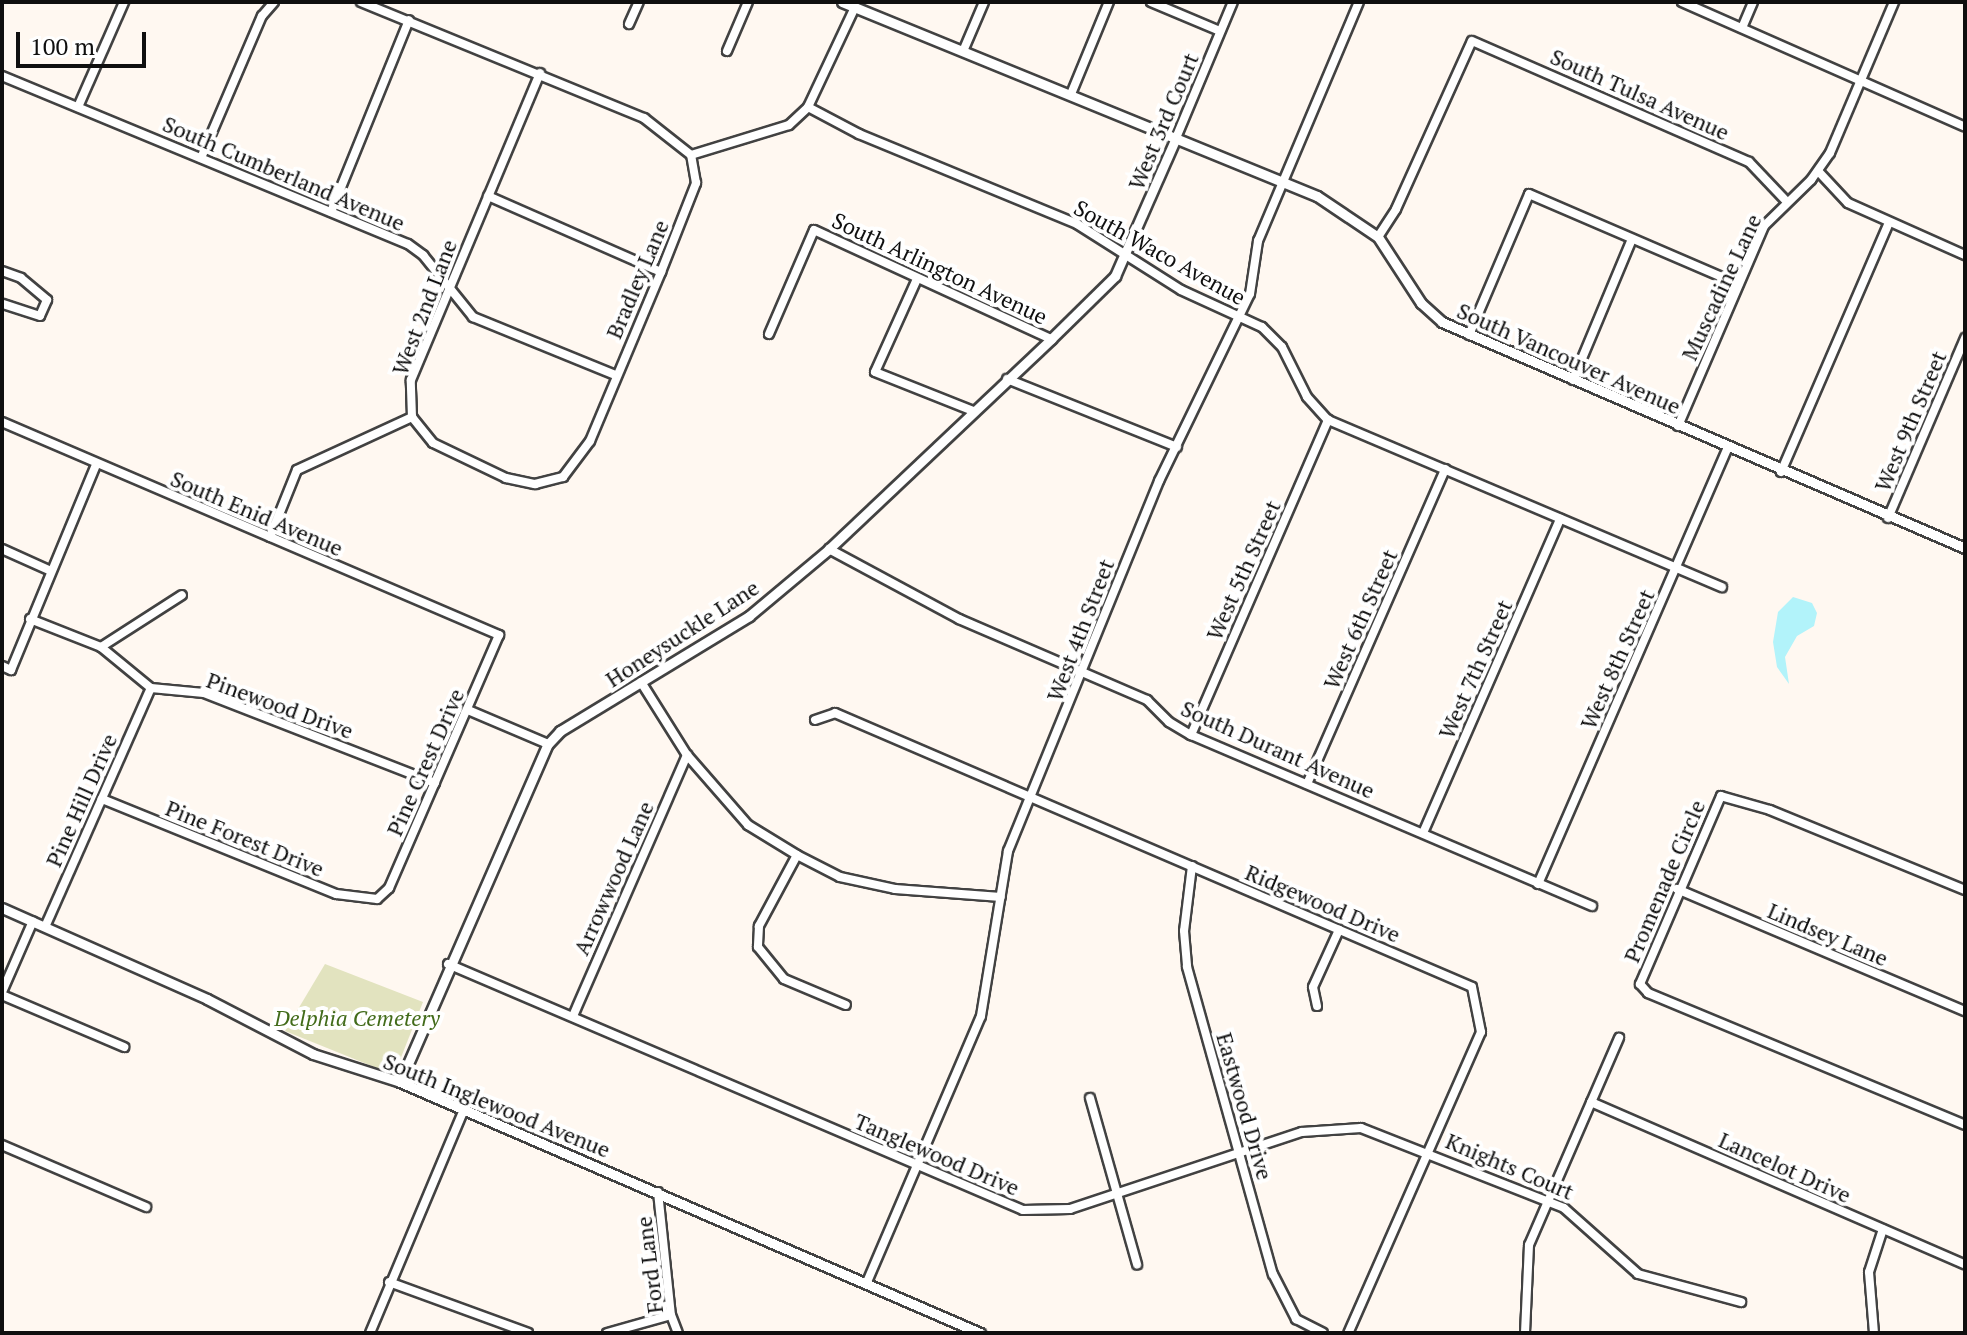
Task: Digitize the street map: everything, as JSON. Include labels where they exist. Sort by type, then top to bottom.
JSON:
[{"type":"street","points":[[78,107],[124,2]]},
{"type":"street","points":[[201,158],[262,16],[274,2]]},
{"type":"street","points":[[361,2],[644,118],[691,155],[789,125],[808,107],[856,5]]},
{"type":"street","points":[[629,24],[639,2]]},
{"type":"street","points":[[727,51],[748,2]]},
{"type":"street","name":"South Vancouver Avenue","points":[[842,2],[964,49],[1317,196],[1378,237],[1421,303],[1442,322],[1781,472],[1965,548]]},
{"type":"street","points":[[964,49],[984,2]]},
{"type":"street","points":[[1071,94],[1109,2]]},
{"type":"street","points":[[1151,2],[1220,31]]},
{"type":"street","name":"West 3rd Court","points":[[1126,254],[1233,2]]},
{"type":"street","name":"West 4th Street","points":[[867,1282],[981,1016],[1008,851],[1033,798],[1080,668],[1177,447],[1250,294],[1254,253],[1280,181],[1359,2]]},
{"type":"street","points":[[1682,2],[1965,127]]},
{"type":"street","points":[[1742,28],[1753,2]]},
{"type":"street","name":"Muscadine Lane","points":[[1678,426],[1764,226],[1785,200],[1819,172],[1894,2]]},
{"type":"street","points":[[331,212],[409,20]]},
{"type":"street","name":"South Tulsa Avenue","points":[[1378,237],[1396,209],[1469,43],[1477,42],[1749,162],[1785,200]]},
{"type":"street","name":"West 2nd Lane","points":[[412,417],[411,380],[540,73]]},
{"type":"street","name":"South Cumberland Avenue","points":[[2,76],[408,244],[450,287],[473,317],[615,375]]},
{"type":"street","name":"South Waco Avenue","points":[[808,107],[859,134],[1077,224],[1181,290],[1262,327],[1282,347],[1307,397],[1328,420],[1722,587]]},
{"type":"street","name":"Bradley Lane","points":[[412,417],[433,443],[506,478],[535,484],[563,477],[590,441],[615,375],[661,272],[696,183],[691,155]]},
{"type":"street","points":[[1819,172],[1848,203],[1965,255]]},
{"type":"street","points":[[1469,335],[1529,194],[1738,284]]},
{"type":"street","points":[[488,196],[661,272]]},
{"type":"street","points":[[1781,472],[1889,223]]},
{"type":"street","name":"South Arlington Avenue","points":[[769,334],[814,230],[1051,339]]},
{"type":"street","points":[[1573,380],[1632,239]]},
{"type":"street","name":"Honeysuckle Lane","points":[[400,1082],[448,964],[548,744],[560,731],[749,616],[829,549],[1115,276],[1126,254]]},
{"type":"street","points":[[2,271],[21,278],[47,300],[40,316],[2,304]]},
{"type":"street","points":[[917,279],[875,372],[973,411]]},
{"type":"street","name":"West 9th Street","points":[[1888,518],[1965,338]]},
{"type":"street","points":[[1007,379],[1177,447]]},
{"type":"street","points":[[270,537],[297,470],[412,417]]},
{"type":"street","name":"West 5th Street","points":[[1191,735],[1328,420]]},
{"type":"street","name":"South Enid Avenue","points":[[2,422],[96,465],[499,635]]},
{"type":"street","name":"West 8th Street","points":[[1538,884],[1728,448]]},
{"type":"street","points":[[7,668],[96,465]]},
{"type":"street","name":"West 6th Street","points":[[1307,784],[1445,469]]},
{"type":"street","name":"West 7th Street","points":[[1423,833],[1560,519]]},
{"type":"street","points":[[2,549],[51,571]]},
{"type":"street","name":"South Durant Avenue","points":[[829,549],[959,619],[1080,668],[1147,700],[1169,722],[1191,735],[1592,906]]},
{"type":"street","points":[[101,647],[182,595]]},
{"type":"street","points":[[30,619],[101,647],[151,688]]},
{"type":"street","name":"Pine Crest Drive","points":[[377,899],[389,888],[499,635]]},
{"type":"street","points":[[641,682],[687,755],[748,825],[797,855],[840,877],[895,889],[1001,897]]},
{"type":"street","name":"Pinewood Drive","points":[[151,688],[204,693],[435,783]]},
{"type":"street","name":"Pine Hill Drive","points":[[45,927],[151,688]]},
{"type":"street","points":[[468,710],[548,744]]},
{"type":"street","name":"Ridgewood Drive","points":[[815,720],[835,713],[1472,987],[1481,1032],[1348,1333]]},
{"type":"street","name":"Arrowwood Lane","points":[[573,1016],[687,755]]},
{"type":"street","name":"Promenade Circle","points":[[1965,890],[1728,795],[1714,804],[1640,984],[1648,993],[1965,1125]]},
{"type":"street","name":"Pine Forest Drive","points":[[102,799],[336,894],[377,899]]},
{"type":"street","points":[[797,855],[759,926],[758,947],[784,979],[846,1005]]},
{"type":"street","name":"Eastwood Drive","points":[[1192,866],[1184,931],[1187,967],[1273,1274],[1296,1319],[1323,1333]]},
{"type":"street","name":"Lindsey Lane","points":[[1677,889],[1965,1011]]},
{"type":"street","name":"South Inglewood Avenue","points":[[2,908],[207,999],[313,1054],[400,1082],[980,1333]]},
{"type":"street","points":[[33,921],[2,994],[124,1047]]},
{"type":"street","points":[[1317,1006],[1313,987],[1339,930]]},
{"type":"street","name":"Tanglewood Drive","points":[[448,964],[1023,1210],[1070,1209],[1120,1195],[1302,1132],[1361,1128],[1428,1151]]},
{"type":"street","points":[[1525,1333],[1525,1260],[1619,1038]]},
{"type":"street","points":[[1090,1098],[1120,1195],[1137,1264]]},
{"type":"street","name":"Lancelot Drive","points":[[1591,1102],[1965,1265]]},
{"type":"street","points":[[370,1333],[464,1109]]},
{"type":"street","points":[[2,1145],[146,1207]]},
{"type":"street","name":"Knights Court","points":[[1428,1151],[1577,1216],[1638,1274],[1741,1302]]},
{"type":"street","name":"Ford Lane","points":[[658,1192],[671,1315],[678,1333]]},
{"type":"street","points":[[1874,1333],[1869,1272],[1883,1229]]},
{"type":"street","points":[[389,1282],[528,1333]]},
{"type":"street","points":[[607,1333],[671,1315]]},
{"type":"green space","name":"Delphia Cemetery","points":[[325,964],[423,1002],[394,1075],[285,1031]]},
{"type":"water","points":[[1793,597],[1812,603],[1817,613],[1814,626],[1797,636],[1785,657],[1789,684],[1777,667],[1773,642],[1778,612]]}]
